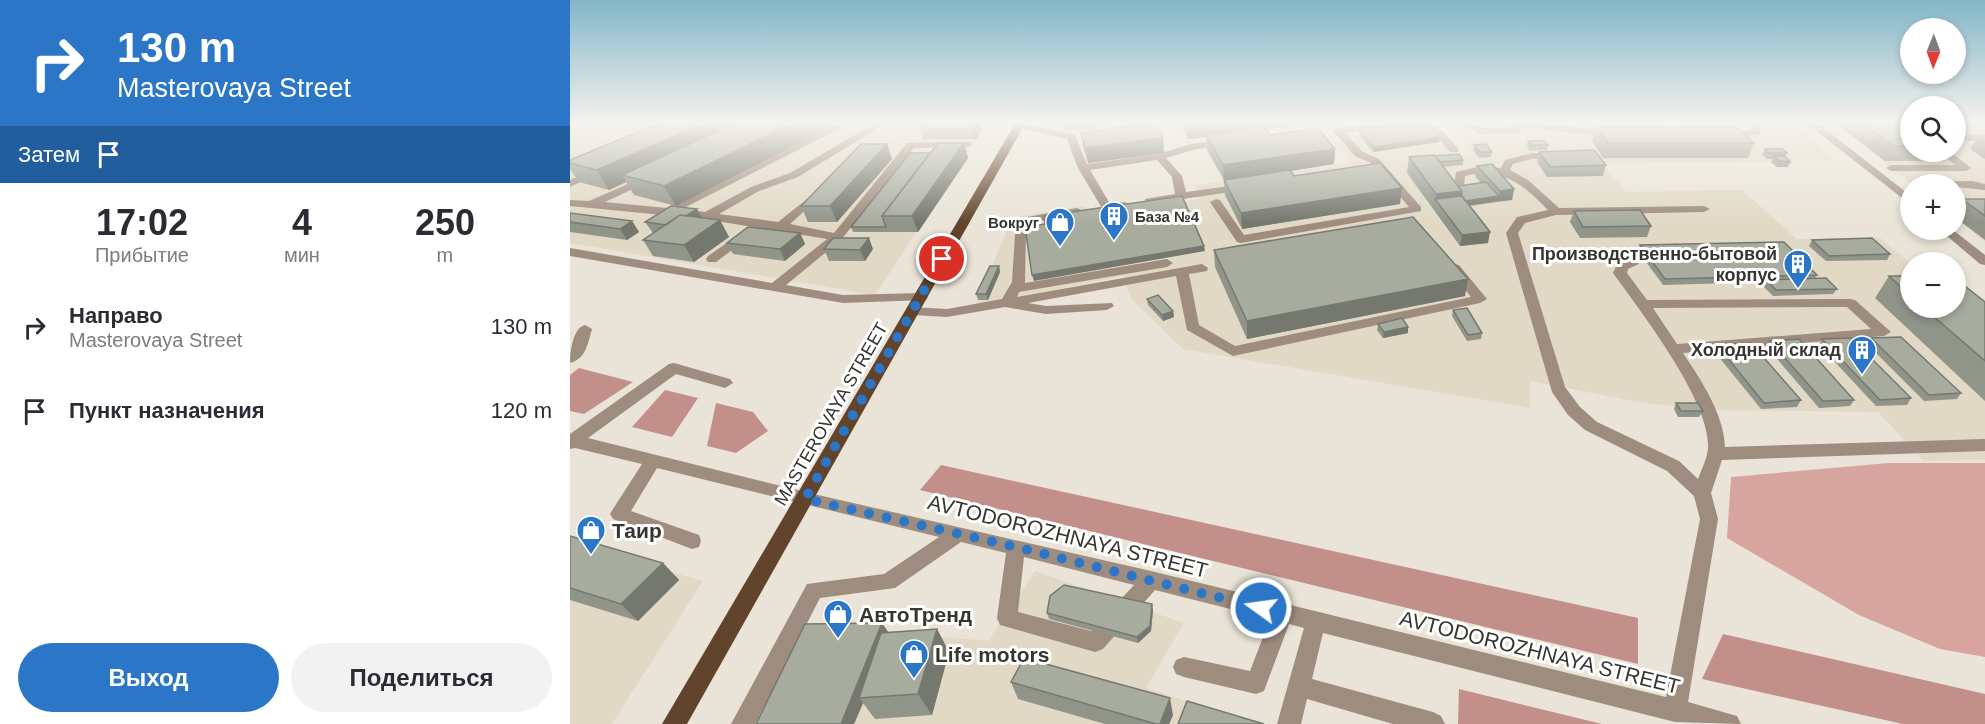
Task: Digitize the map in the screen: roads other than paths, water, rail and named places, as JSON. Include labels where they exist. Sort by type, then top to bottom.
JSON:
[{"type":"main road","name":"MASTEROVAYA STREET","points":[[674,724],[1002,156]]},
{"type":"street","points":[[671,210],[780,156]]},
{"type":"street","points":[[708,215],[755,189],[794,175],[826,156]]},
{"type":"street","points":[[775,287],[837,237],[902,156]]},
{"type":"street","points":[[1078,156],[1107,208],[1252,186]]},
{"type":"street","points":[[1083,168],[1164,156]]},
{"type":"street","points":[[1216,202],[1241,239],[1417,209],[1378,158],[1367,156]]},
{"type":"street","points":[[1504,171],[1509,162],[1532,156],[1575,156]]},
{"type":"street","points":[[1853,156],[1900,193]]},
{"type":"street","points":[[1160,157],[1177,176],[1181,196]]},
{"type":"street","points":[[1359,170],[1378,158]]},
{"type":"street","points":[[1892,168],[1966,168],[1958,162]]},
{"type":"street","points":[[570,184],[608,165]]},
{"type":"street","points":[[1460,185],[1460,174],[1484,169],[1504,171],[1534,189],[1557,212]]},
{"type":"street","points":[[591,204],[655,175]]},
{"type":"street","points":[[1966,184],[1985,187]]},
{"type":"street","points":[[782,225],[819,193]]},
{"type":"street","points":[[570,203],[671,210],[782,225],[837,237]]},
{"type":"street","points":[[1675,711],[1710,519],[1702,493],[1673,466],[1591,426],[1574,411],[1558,388],[1512,233],[1521,220],[1557,212],[1704,209]]},
{"type":"street","points":[[1006,303],[1019,282],[1020,222],[1077,211]]},
{"type":"street","points":[[1233,251],[1415,220]]},
{"type":"street","points":[[712,259],[761,222]]},
{"type":"street","points":[[1959,240],[1985,261]]},
{"type":"street","points":[[570,252],[843,299],[916,304],[947,313],[1202,268]]},
{"type":"street","points":[[1182,272],[1192,327],[1233,351],[1480,299],[1444,255]]},
{"type":"street","points":[[1014,289],[1167,263]]},
{"type":"street","points":[[1633,264],[1622,267],[1620,273],[1644,304],[1709,410],[1717,444],[1702,493]]},
{"type":"street","points":[[1006,303],[1046,310],[1107,306]]},
{"type":"street","points":[[1644,304],[1850,303],[1884,332],[1672,349]]},
{"type":"street","points":[[570,358],[577,353],[585,329]]},
{"type":"street","points":[[571,441],[674,368],[725,383]]},
{"type":"street","name":"AVTODOROZHNAYA STREET","points":[[571,441],[805,499],[1016,547],[1729,724]]},
{"type":"street","points":[[1714,454],[1985,445]]},
{"type":"street","points":[[653,461],[619,514],[692,541]]},
{"type":"street","points":[[743,724],[814,590],[888,582],[959,534]]},
{"type":"street","points":[[1016,547],[1007,618],[1095,642],[1151,580]]},
{"type":"street","points":[[1184,667],[1256,682],[1283,613]]},
{"type":"street","points":[[1289,724],[1316,621]]},
{"type":"street","points":[[1299,686],[1433,724]]},
{"type":"place","name":"База №4","points":[[1114,242]]},
{"type":"place","name":"Вокруг","points":[[1060,248]]},
{"type":"place","name":"Производственно-бытовой корпус","points":[[1798,290]]},
{"type":"place","name":"Холодный склад","points":[[1862,376]]},
{"type":"place","name":"Таир","points":[[591,556]]},
{"type":"place","name":"АвтоТренд","points":[[838,640]]},
{"type":"place","name":"Life motors","points":[[914,680]]}]
